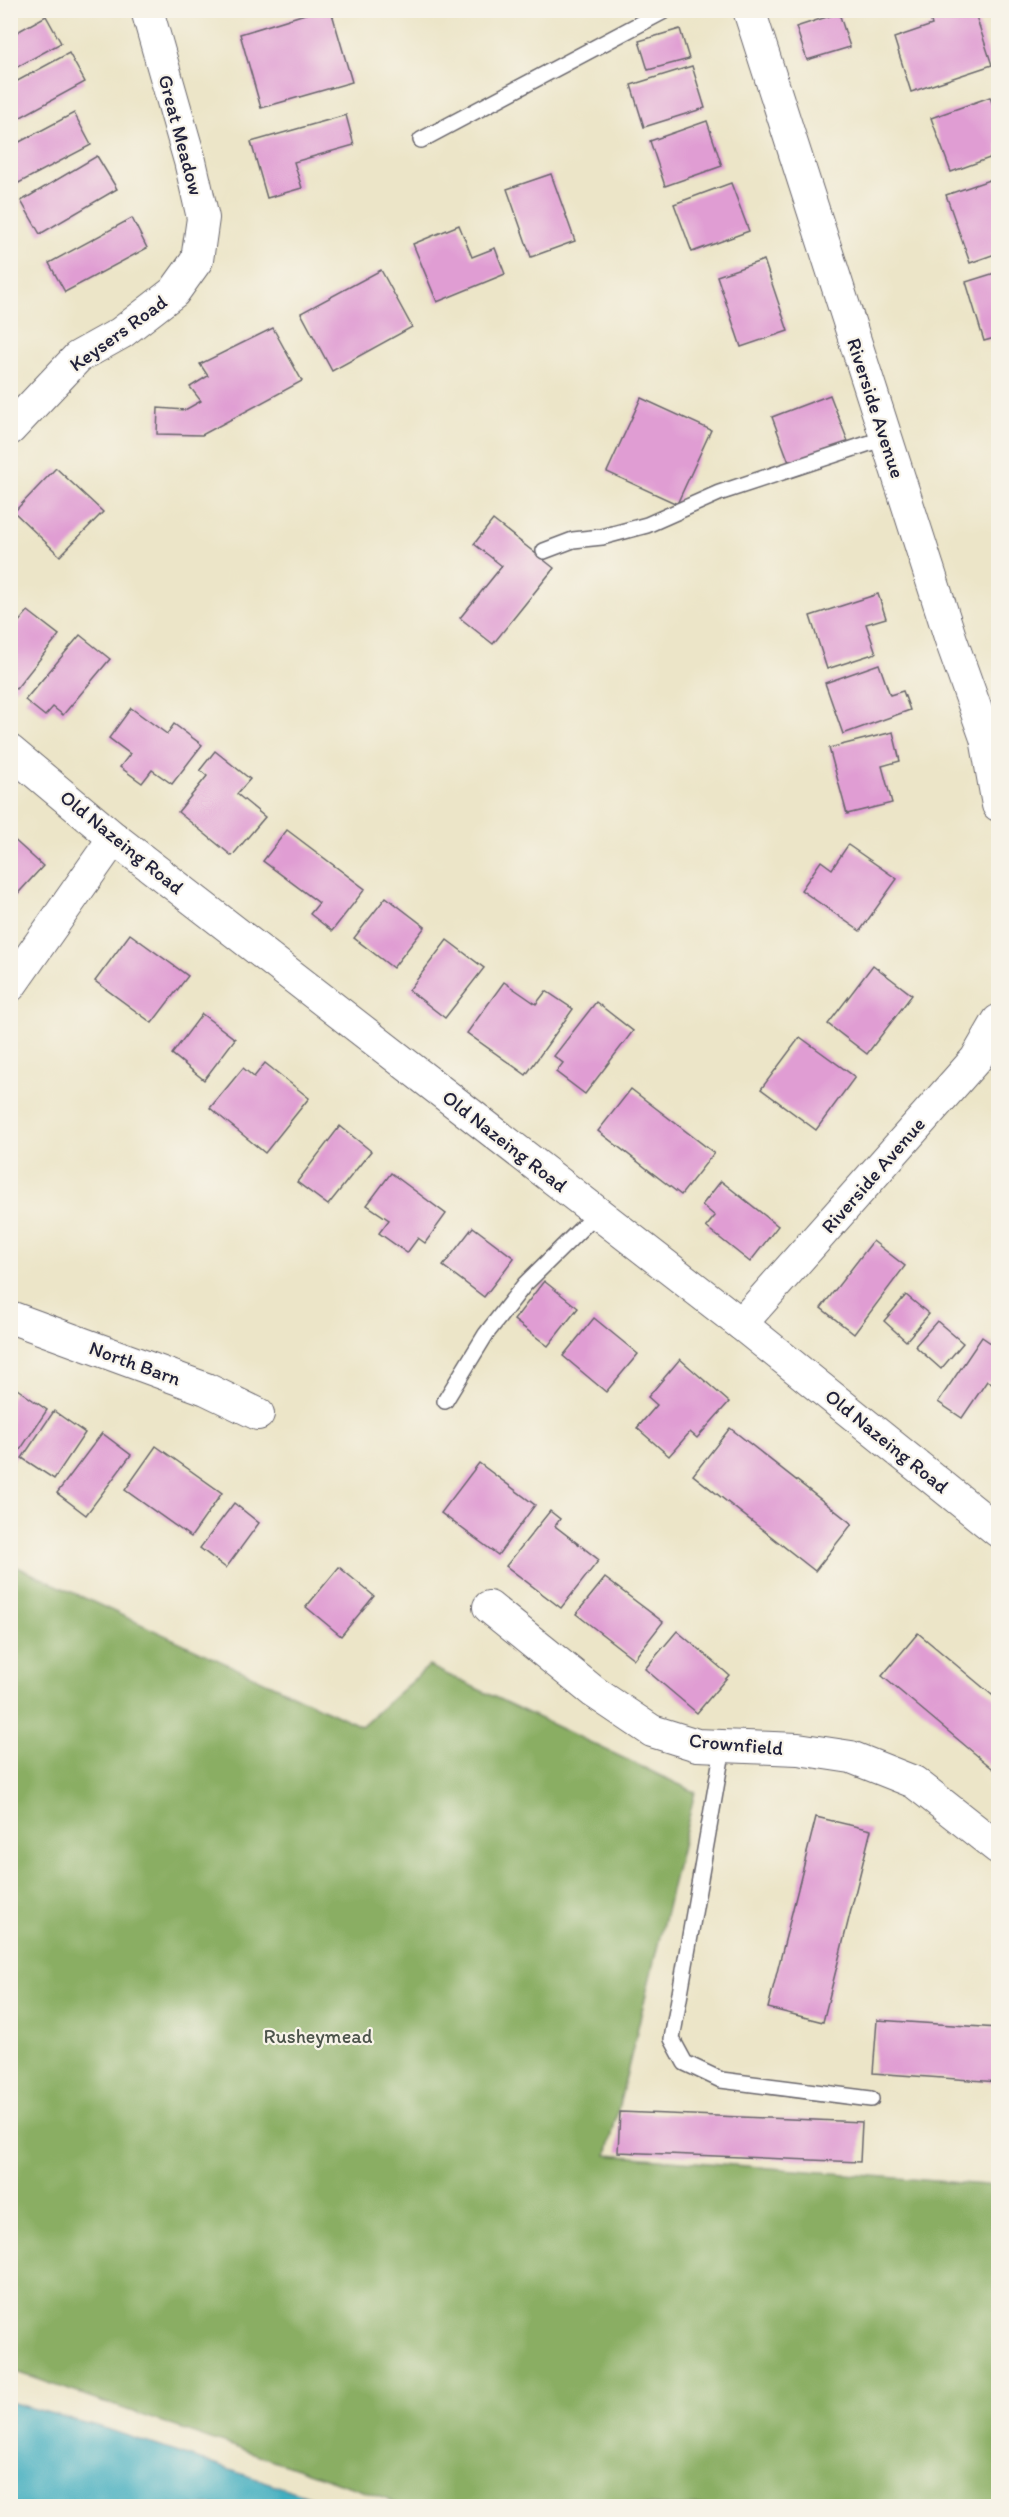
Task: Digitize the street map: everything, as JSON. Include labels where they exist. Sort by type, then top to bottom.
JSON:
[{"type":"street","name":"Great Meadow","points":[[147,10],[190,161],[203,218],[197,260]]},
{"type":"street","name":"Riverside Avenue","points":[[749,10],[885,438],[951,640],[986,738],[999,805]]},
{"type":"street","name":"Keysers Road","points":[[10,429],[78,357],[121,333],[174,292],[197,260]]},
{"type":"street","name":"Old Nazeing Road","points":[[10,751],[114,838],[598,1212],[999,1531]]},
{"type":"street","points":[[10,986],[114,838]]},
{"type":"street","name":"Riverside Avenue","points":[[741,1324],[976,1059],[999,1021]]},
{"type":"street","name":"North Barn","points":[[10,1317],[206,1389],[258,1414]]},
{"type":"street","name":"Crownfield","points":[[489,1607],[594,1692],[652,1731],[697,1745],[798,1749],[851,1757],[914,1782],[999,1848]]},
{"type":"lane","points":[[422,140],[666,10]]},
{"type":"lane","points":[[544,551],[573,540],[602,537],[647,525],[719,493],[885,438]]},
{"type":"lane","points":[[445,1401],[486,1334],[525,1284],[598,1212]]},
{"type":"lane","points":[[723,1747],[672,2040],[685,2063],[722,2080],[872,2099]]},
{"type":"green space","name":"Rusheymead","points":[[11,1564],[361,1726],[429,1666],[695,1792],[607,2155],[998,2186],[998,2506],[406,2506],[11,2370]]},
{"type":"water","points":[[10,2402],[107,2429],[338,2506],[11,2506]]},
{"type":"building","points":[[318,10],[331,10],[352,82],[261,108],[240,34]]},
{"type":"building","points":[[928,10],[974,10],[992,65],[911,92],[894,38],[932,25]]},
{"type":"building","points":[[839,13],[850,47],[807,60],[796,27]]},
{"type":"building","points":[[46,16],[61,43],[10,71],[10,36]]},
{"type":"building","points":[[680,29],[689,59],[648,70],[639,41]]},
{"type":"building","points":[[69,53],[85,82],[10,123],[10,85]]},
{"type":"building","points":[[692,66],[705,108],[644,127],[631,85]]},
{"type":"building","points":[[990,97],[998,120],[998,155],[951,172],[931,118]]},
{"type":"building","points":[[74,113],[91,145],[11,187],[10,147]]},
{"type":"building","points":[[346,115],[354,145],[294,162],[302,188],[267,198],[251,142]]},
{"type":"building","points":[[707,121],[722,166],[665,186],[650,141]]},
{"type":"building","points":[[97,156],[117,189],[40,234],[21,201]]},
{"type":"building","points":[[551,174],[575,241],[531,257],[507,189]]},
{"type":"building","points":[[995,178],[998,189],[998,253],[970,263],[946,195]]},
{"type":"building","points":[[731,183],[749,231],[692,252],[674,204]]},
{"type":"building","points":[[132,218],[147,248],[65,292],[49,263]]},
{"type":"building","points":[[459,225],[472,257],[495,248],[505,274],[437,302],[413,244]]},
{"type":"building","points":[[764,260],[788,331],[741,347],[717,276]]},
{"type":"building","points":[[381,270],[412,327],[332,371],[301,313]]},
{"type":"building","points":[[998,272],[998,337],[984,341],[966,282]]},
{"type":"building","points":[[273,328],[302,381],[202,435],[157,434],[158,408],[185,410],[201,401],[190,387],[208,376],[200,364]]},
{"type":"building","points":[[830,395],[849,444],[790,465],[772,417]]},
{"type":"building","points":[[641,398],[711,430],[677,504],[607,472]]},
{"type":"building","points":[[56,468],[103,512],[60,556],[14,512]]},
{"type":"building","points":[[493,520],[554,568],[493,644],[460,618],[502,566],[474,544]]},
{"type":"building","points":[[878,594],[886,618],[866,624],[876,653],[827,669],[810,616]]},
{"type":"building","points":[[28,611],[59,635],[16,689],[10,685],[10,632]]},
{"type":"building","points":[[80,635],[110,659],[63,715],[53,707],[45,716],[25,700]]},
{"type":"building","points":[[879,664],[890,695],[903,691],[910,710],[843,734],[825,683]]},
{"type":"building","points":[[131,708],[167,734],[174,724],[202,745],[172,784],[152,770],[142,783],[120,767],[130,754],[109,738]]},
{"type":"building","points":[[893,732],[900,761],[882,766],[892,803],[847,814],[829,748]]},
{"type":"building","points":[[215,751],[250,779],[237,794],[265,817],[232,856],[178,812],[207,776],[200,770]]},
{"type":"building","points":[[287,830],[365,889],[332,931],[310,914],[319,903],[263,861]]},
{"type":"building","points":[[10,836],[43,866],[10,902]]},
{"type":"building","points":[[848,845],[897,879],[860,931],[801,890],[821,861],[832,869]]},
{"type":"building","points":[[386,897],[425,927],[393,968],[354,938]]},
{"type":"building","points":[[130,934],[188,976],[152,1023],[95,981]]},
{"type":"building","points":[[447,940],[484,968],[445,1018],[409,990]]},
{"type":"building","points":[[873,965],[912,995],[867,1054],[828,1024]]},
{"type":"building","points":[[504,982],[536,1004],[546,991],[573,1009],[526,1075],[467,1033]]},
{"type":"building","points":[[596,1002],[633,1031],[585,1094],[556,1072],[563,1063],[554,1056]]},
{"type":"building","points":[[202,1014],[235,1039],[204,1080],[172,1054]]},
{"type":"building","points":[[800,1037],[855,1077],[816,1130],[761,1089]]},
{"type":"building","points":[[265,1063],[309,1098],[265,1153],[210,1108],[243,1068],[254,1077]]},
{"type":"building","points":[[631,1089],[714,1153],[681,1195],[598,1131]]},
{"type":"building","points":[[340,1126],[371,1151],[328,1205],[297,1182]]},
{"type":"building","points":[[391,1173],[446,1214],[425,1243],[418,1238],[407,1253],[379,1233],[389,1220],[367,1205]]},
{"type":"building","points":[[721,1181],[778,1226],[750,1262],[706,1227],[715,1216],[702,1205]]},
{"type":"building","points":[[473,1227],[514,1258],[484,1297],[443,1266]]},
{"type":"building","points":[[873,1241],[905,1266],[854,1334],[821,1308]]},
{"type":"building","points":[[544,1281],[578,1308],[548,1346],[514,1320]]},
{"type":"building","points":[[906,1295],[929,1314],[906,1341],[884,1321]]},
{"type":"building","points":[[594,1318],[638,1354],[606,1392],[563,1356]]},
{"type":"building","points":[[937,1321],[963,1343],[941,1369],[915,1346]]},
{"type":"building","points":[[982,1337],[998,1348],[998,1388],[987,1381],[962,1418],[938,1402]]},
{"type":"building","points":[[680,1359],[729,1402],[697,1438],[690,1432],[669,1456],[637,1428],[657,1405],[648,1397]]},
{"type":"building","points":[[17,1389],[47,1410],[12,1462],[10,1398]]},
{"type":"building","points":[[54,1411],[85,1433],[54,1479],[22,1458]]},
{"type":"building","points":[[730,1428],[852,1524],[815,1571],[693,1475]]},
{"type":"building","points":[[102,1433],[131,1455],[86,1515],[57,1493]]},
{"type":"building","points":[[156,1446],[222,1493],[191,1537],[125,1490]]},
{"type":"building","points":[[479,1463],[535,1505],[498,1555],[441,1513]]},
{"type":"building","points":[[234,1503],[259,1523],[226,1568],[200,1548]]},
{"type":"building","points":[[550,1511],[560,1519],[555,1526],[599,1560],[561,1608],[506,1566]]},
{"type":"building","points":[[339,1567],[374,1596],[341,1636],[306,1607]]},
{"type":"building","points":[[605,1578],[663,1622],[634,1659],[576,1614]]},
{"type":"building","points":[[677,1631],[729,1675],[697,1713],[645,1669]]},
{"type":"building","points":[[918,1633],[998,1700],[998,1773],[882,1676]]},
{"type":"building","points":[[816,1817],[871,1830],[823,2022],[768,2008]]},
{"type":"building","points":[[877,2020],[998,2028],[998,2082],[873,2073]]},
{"type":"building","points":[[620,2112],[862,2122],[860,2162],[618,2152]]}]
